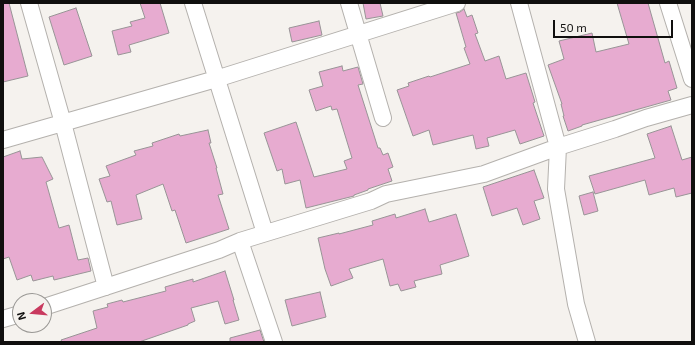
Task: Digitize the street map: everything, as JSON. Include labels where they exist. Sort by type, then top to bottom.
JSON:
[{"type":"street","points":[[29,3],[64,123],[106,287]]},
{"type":"street","points":[[193,3],[265,233]]},
{"type":"street","points":[[349,3],[383,118]]},
{"type":"street","points":[[3,140],[216,79],[458,3]]},
{"type":"street","points":[[519,3],[558,147],[556,190],[576,304],[587,342]]},
{"type":"street","points":[[668,3],[692,79]]},
{"type":"street","points":[[52,304],[219,250],[240,240],[371,201],[386,194],[484,174],[558,147],[646,118],[692,105]]},
{"type":"street","points":[[240,240],[274,342]]},
{"type":"building","points":[[3,3],[9,3],[28,76],[3,82]]},
{"type":"building","points":[[140,3],[160,3],[169,33],[129,45],[131,52],[118,55],[112,31],[132,26],[130,22],[145,18]]},
{"type":"building","points":[[363,3],[380,3],[383,16],[366,19]]},
{"type":"building","points":[[617,3],[648,3],[665,63],[669,61],[677,88],[668,91],[671,100],[582,125],[568,131],[563,116],[562,104],[548,65],[564,59],[559,41],[592,33],[596,52],[629,44]]},
{"type":"building","points":[[76,8],[92,56],[64,65],[49,17]]},
{"type":"building","points":[[464,9],[467,17],[472,15],[478,33],[475,34],[485,61],[499,56],[506,79],[526,73],[535,102],[533,103],[544,136],[520,144],[515,130],[487,138],[489,146],[476,149],[473,135],[433,145],[429,130],[413,136],[397,90],[409,86],[408,83],[470,64],[464,48],[466,47],[456,13]]},
{"type":"building","points":[[319,21],[322,35],[292,42],[289,28]]},
{"type":"building","points":[[342,66],[343,71],[358,67],[363,84],[358,85],[378,148],[380,148],[383,155],[388,153],[393,167],[388,169],[392,181],[368,189],[354,196],[306,208],[300,180],[285,184],[282,169],[277,171],[264,133],[296,122],[314,177],[347,169],[344,161],[352,158],[337,109],[332,110],[331,106],[316,111],[309,90],[323,86],[319,72]]},
{"type":"building","points":[[671,126],[682,160],[692,157],[692,193],[676,197],[674,188],[649,195],[645,180],[595,194],[589,176],[655,158],[647,134]]},
{"type":"building","points":[[208,130],[211,143],[209,143],[223,194],[218,195],[229,229],[186,243],[175,210],[172,211],[163,184],[136,195],[142,219],[117,225],[111,201],[107,202],[99,179],[110,176],[106,166],[136,155],[134,151],[153,146],[152,143],[179,134],[180,136]]},
{"type":"building","points":[[20,151],[22,159],[42,157],[53,179],[46,182],[59,228],[69,225],[78,260],[88,258],[91,271],[54,280],[53,276],[33,281],[31,275],[17,280],[9,257],[3,259],[3,157]]},
{"type":"building","points":[[534,170],[544,198],[534,201],[540,219],[523,225],[517,208],[492,216],[483,187]]},
{"type":"building","points":[[593,192],[598,211],[584,215],[579,196]]},
{"type":"building","points":[[425,209],[429,222],[456,214],[469,256],[440,265],[442,274],[414,281],[416,287],[401,291],[398,284],[390,286],[383,259],[349,269],[353,278],[331,286],[325,269],[318,238],[373,225],[372,221],[395,214],[396,218]]},
{"type":"building","points":[[225,271],[239,320],[225,324],[218,301],[191,308],[195,321],[188,325],[139,342],[62,342],[61,340],[97,328],[93,311],[108,307],[107,304],[122,300],[123,302],[166,291],[165,287],[193,279],[193,282]]},
{"type":"building","points":[[320,292],[326,317],[292,326],[285,300]]},
{"type":"building","points":[[260,330],[264,342],[230,342],[230,338]]}]
